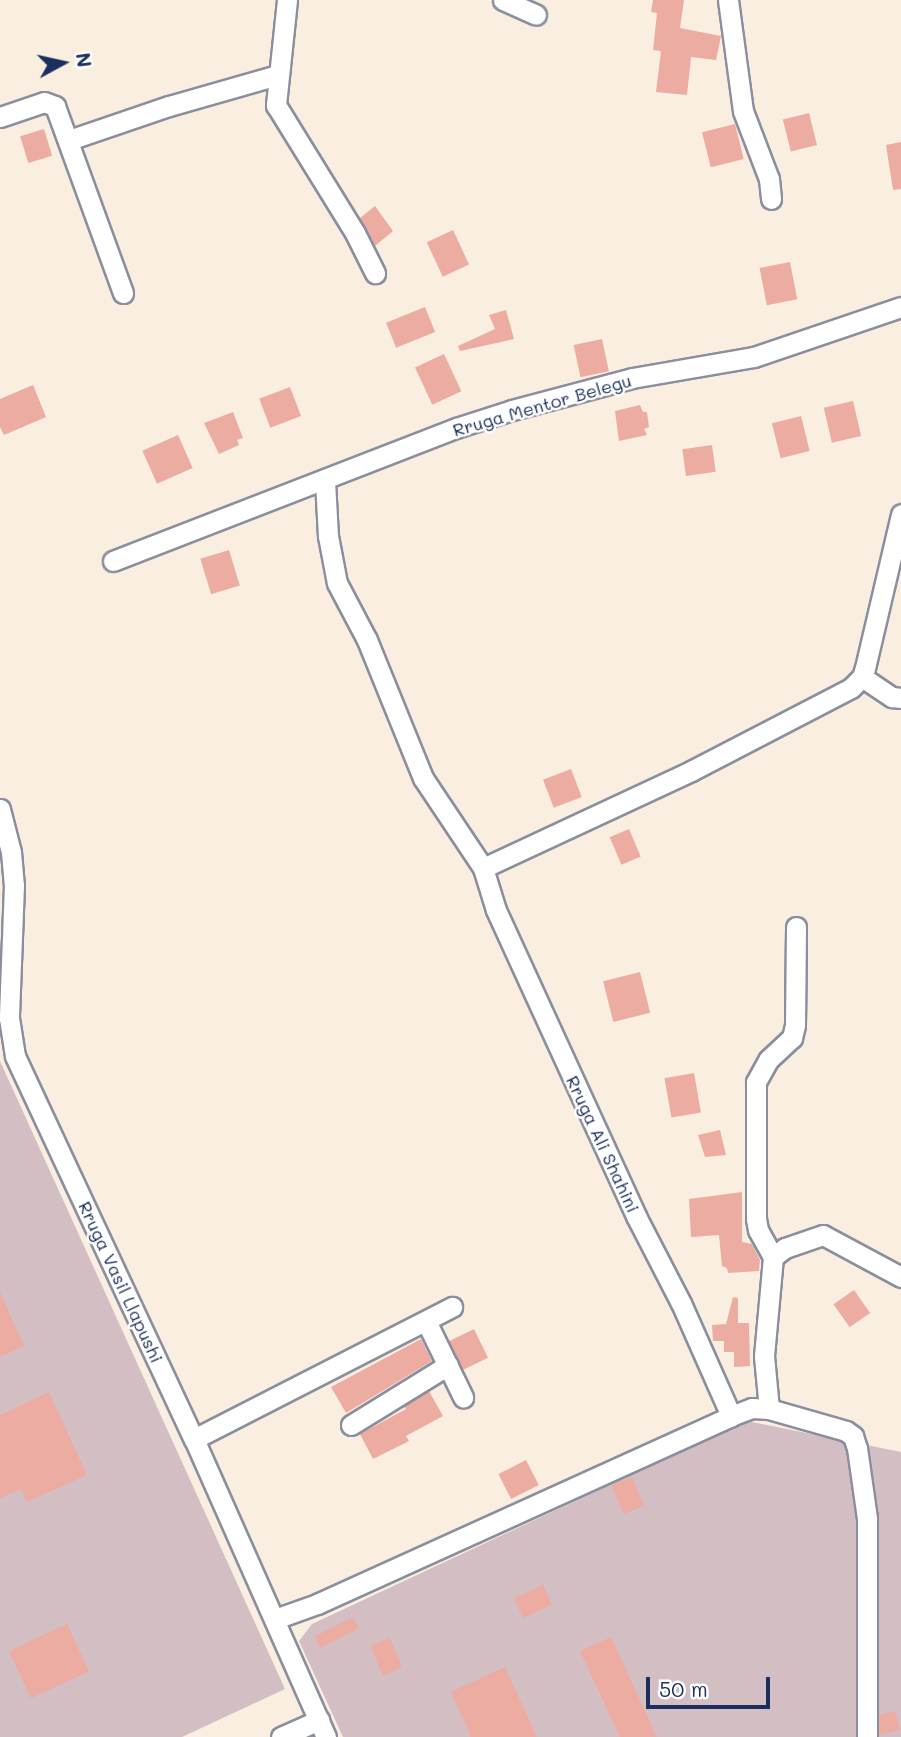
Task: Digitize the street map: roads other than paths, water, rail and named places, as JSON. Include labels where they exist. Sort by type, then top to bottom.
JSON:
[{"type":"street","points":[[287,0],[277,75],[276,105],[355,233],[375,273]]},
{"type":"street","points":[[503,0],[537,15]]},
{"type":"street","points":[[728,0],[743,111],[769,179],[771,199]]},
{"type":"street","points":[[69,140],[277,75]]},
{"type":"street","points":[[0,117],[51,102],[58,112],[123,293]]},
{"type":"street","name":"Rruga Mentor Belegu","points":[[113,561],[456,428],[632,378],[754,357],[901,307]]},
{"type":"street","name":"Rruga Ali Shahini","points":[[325,481],[328,536],[337,583],[367,640],[423,778],[483,868],[502,922],[636,1216],[681,1303],[731,1416]]},
{"type":"street","points":[[483,868],[691,771],[841,694],[862,677],[901,514]]},
{"type":"street","points":[[862,677],[892,697],[901,698]]},
{"type":"street","name":"Rruga Vasil Llapushi","points":[[0,809],[9,840],[14,885],[9,1018],[15,1056],[194,1439],[323,1729]]},
{"type":"street","points":[[769,1409],[764,1356],[768,1287],[773,1257],[758,1230],[756,1219],[756,1082],[768,1060],[792,1038],[795,1025],[796,927]]},
{"type":"street","points":[[773,1257],[785,1248],[823,1235],[901,1277]]},
{"type":"street","points":[[194,1439],[452,1307]]},
{"type":"street","points":[[426,1321],[463,1397]]},
{"type":"street","points":[[351,1425],[448,1365]]},
{"type":"street","points":[[275,1619],[340,1594],[731,1416],[752,1408],[769,1409],[846,1431],[853,1436],[858,1448],[867,1518],[867,1737]]},
{"type":"street","points":[[281,1737],[323,1729]]}]
